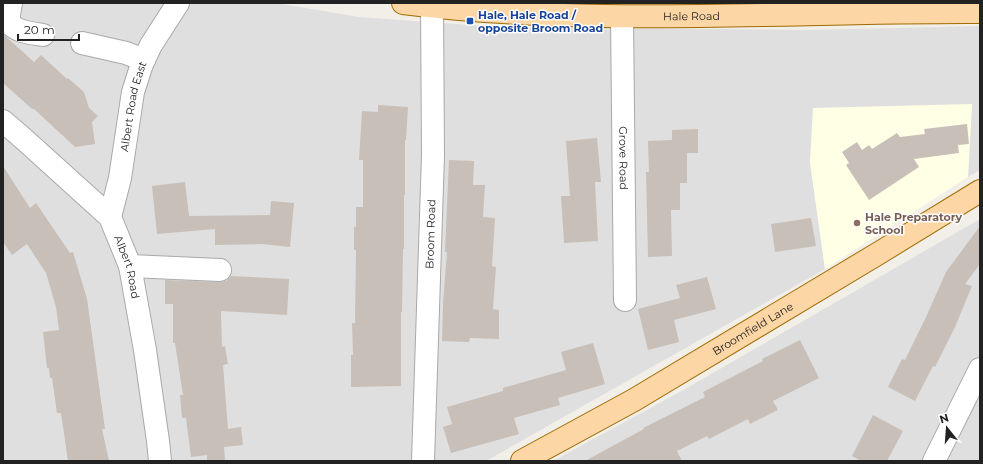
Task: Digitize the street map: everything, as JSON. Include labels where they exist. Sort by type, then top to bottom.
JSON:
[{"type":"main road","name":"Hale Road","points":[[403,3],[520,13],[622,16],[642,10],[813,8],[950,7],[980,12]]},
{"type":"main road","name":"Broomfield Lane","points":[[522,461],[634,400],[879,253],[980,190]]},
{"type":"street","points":[[11,3],[8,21],[11,26],[20,30],[43,35]]},
{"type":"street","name":"Albert Road East","points":[[110,217],[120,178],[133,92],[151,44],[178,3]]},
{"type":"street","name":"Broom Road","points":[[423,461],[433,155],[432,5]]},
{"type":"street","name":"Grove Road","points":[[622,16],[625,300]]},
{"type":"street","points":[[82,43],[126,53],[144,60]]},
{"type":"street","name":"Albert Road","points":[[3,121],[110,217],[130,266],[145,350],[160,461]]},
{"type":"street","points":[[130,266],[220,270]]},
{"type":"street","points":[[934,461],[980,369]]},
{"type":"shaded area","points":[[3,3],[276,3],[359,17],[498,27],[805,30],[980,26],[980,170],[968,177],[972,104],[810,162],[825,269],[486,461],[3,461]]},
{"type":"shaded area","name":"Hale Preparatory School","points":[[972,104],[968,177],[825,269],[810,162],[813,108]]},
{"type":"shaded area","points":[[980,219],[980,461],[553,461],[687,388]]},
{"type":"building","points":[[3,34],[34,62],[41,55],[67,79],[68,78],[84,92],[89,108],[98,116],[92,122],[95,144],[75,147],[3,83]]},
{"type":"building","points":[[378,105],[408,107],[405,140],[404,249],[401,312],[401,386],[351,387],[351,355],[353,355],[352,323],[355,323],[356,250],[354,250],[354,227],[356,227],[356,207],[363,207],[363,160],[359,160],[362,111],[378,112]]},
{"type":"building","points":[[967,124],[969,144],[958,145],[959,153],[914,159],[919,167],[869,200],[846,165],[849,163],[842,152],[857,142],[862,150],[869,145],[872,149],[897,133],[900,137],[925,134],[924,129]]},
{"type":"building","points":[[698,129],[698,153],[687,153],[687,183],[680,183],[680,210],[671,210],[672,256],[648,257],[646,172],[649,172],[648,141],[672,140],[672,130]]},
{"type":"building","points":[[597,138],[601,182],[595,182],[598,241],[564,243],[561,196],[570,196],[566,141]]},
{"type":"building","points":[[449,160],[474,161],[473,185],[485,185],[483,217],[495,218],[492,266],[496,267],[493,309],[499,310],[499,339],[470,338],[469,342],[442,341],[447,252],[445,252]]},
{"type":"building","points":[[3,166],[30,208],[36,203],[70,253],[73,252],[87,299],[105,429],[102,429],[109,461],[68,461],[61,413],[57,413],[52,378],[50,378],[49,368],[47,368],[43,332],[59,330],[56,307],[46,273],[27,244],[12,255],[3,242]]},
{"type":"building","points":[[185,182],[189,216],[270,215],[271,201],[294,203],[290,247],[262,244],[215,245],[215,229],[157,234],[152,186]]},
{"type":"building","points":[[811,218],[816,246],[775,252],[771,224]]},
{"type":"building","points":[[980,226],[980,264],[965,284],[972,286],[955,327],[935,367],[933,366],[915,401],[888,387],[902,359],[905,360],[946,272]]},
{"type":"building","points":[[231,276],[289,279],[287,315],[221,311],[222,347],[225,346],[228,364],[223,365],[228,429],[241,427],[243,445],[224,447],[225,461],[207,461],[207,455],[191,457],[186,418],[182,418],[180,395],[183,395],[175,343],[173,343],[173,304],[165,304],[165,280],[219,282],[226,281]]},
{"type":"building","points":[[707,277],[716,309],[674,320],[679,342],[648,350],[638,309],[680,298],[676,285]]},
{"type":"building","points":[[800,340],[819,378],[773,401],[778,410],[750,424],[748,419],[709,439],[707,436],[677,451],[682,461],[585,461],[644,429],[643,428],[705,397],[703,392],[763,361],[762,359]]},
{"type":"building","points":[[593,343],[605,384],[558,398],[560,405],[514,418],[519,434],[451,453],[443,427],[452,424],[447,407],[503,391],[503,388],[566,370],[561,352]]},
{"type":"building","points":[[873,415],[903,431],[887,461],[861,461],[852,456]]},
{"type":"place","name":"Hale, Hale Road / opposite Broom Road","points":[[470,21]]},
{"type":"place","name":"Hale Preparatory School","points":[[857,223]]}]
